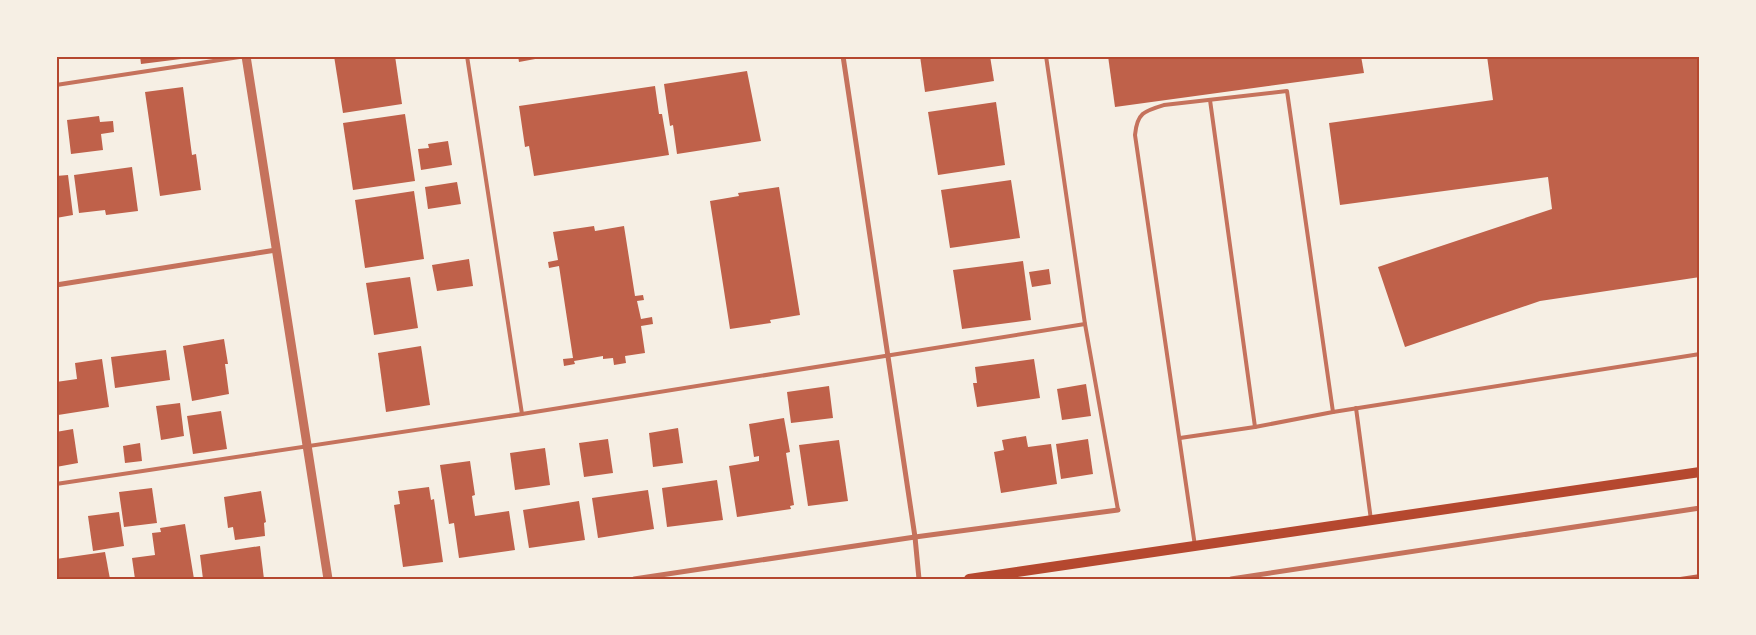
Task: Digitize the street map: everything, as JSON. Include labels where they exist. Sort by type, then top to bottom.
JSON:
[{"type":"main road","points":[[969,579],[1700,472]]},
{"type":"street","points":[[246,56],[328,579]]},
{"type":"street","points":[[843,56],[915,537],[919,579]]},
{"type":"street","points":[[56,285],[276,250]]},
{"type":"street","points":[[1231,579],[1700,508]]},
{"type":"street","points":[[634,579],[915,537],[1118,510]]},
{"type":"lane","points":[[56,85],[246,56]]},
{"type":"lane","points":[[467,56],[522,414]]},
{"type":"lane","points":[[1046,56],[1086,324],[1118,510]]},
{"type":"lane","points":[[1196,546],[1135,135],[1136,121],[1146,110],[1164,105],[1287,91],[1333,412]]},
{"type":"lane","points":[[1210,100],[1255,427]]},
{"type":"lane","points":[[56,484],[522,414],[1086,324]]},
{"type":"lane","points":[[1180,438],[1255,427],[1356,408],[1700,354]]},
{"type":"lane","points":[[1356,408],[1371,520]]},
{"type":"building","points":[[140,56],[180,56],[181,59],[141,64]]},
{"type":"building","points":[[334,56],[395,56],[402,104],[343,113]]},
{"type":"building","points":[[518,56],[546,56],[546,57],[519,62]]},
{"type":"building","points":[[920,56],[990,56],[994,81],[925,92]]},
{"type":"building","points":[[1108,56],[1361,56],[1364,73],[1115,107]]},
{"type":"building","points":[[1487,56],[1700,56],[1700,277],[1540,301],[1405,347],[1378,267],[1552,209],[1548,177],[1340,205],[1329,123],[1493,100]]},
{"type":"building","points":[[747,71],[761,141],[677,154],[673,125],[670,126],[664,84]]},
{"type":"building","points":[[655,86],[659,114],[662,114],[669,155],[534,176],[529,146],[525,147],[519,106]]},
{"type":"building","points":[[183,87],[192,155],[196,154],[201,190],[160,196],[145,92]]},
{"type":"building","points":[[996,102],[1005,165],[938,175],[928,112]]},
{"type":"building","points":[[405,114],[415,181],[353,190],[343,123]]},
{"type":"building","points":[[99,116],[100,122],[113,121],[114,132],[101,134],[103,150],[71,154],[67,120]]},
{"type":"building","points":[[448,141],[452,165],[421,170],[418,149],[429,148],[428,144]]},
{"type":"building","points":[[132,167],[138,211],[106,215],[105,210],[79,213],[74,175]]},
{"type":"building","points":[[68,175],[73,215],[56,218],[56,176]]},
{"type":"building","points":[[1011,180],[1020,238],[950,248],[941,190]]},
{"type":"building","points":[[457,182],[461,204],[428,209],[425,187]]},
{"type":"building","points":[[779,187],[800,315],[770,320],[771,323],[730,329],[710,201],[739,196],[738,193]]},
{"type":"building","points":[[414,191],[424,259],[365,268],[355,200]]},
{"type":"building","points":[[594,226],[595,231],[624,226],[635,296],[643,295],[644,300],[637,301],[641,319],[652,317],[653,324],[641,326],[645,353],[625,356],[626,363],[614,365],[613,358],[603,359],[603,356],[574,361],[575,364],[564,366],[563,359],[573,358],[559,266],[549,268],[548,262],[558,260],[553,232]]},
{"type":"building","points":[[469,259],[473,286],[437,291],[432,265]]},
{"type":"building","points":[[1023,261],[1031,320],[962,329],[953,270]]},
{"type":"building","points":[[1049,269],[1051,284],[1032,287],[1029,272]]},
{"type":"building","points":[[410,277],[418,328],[374,335],[366,283]]},
{"type":"building","points":[[224,339],[228,364],[225,364],[229,394],[192,401],[183,346]]},
{"type":"building","points":[[421,346],[430,405],[386,412],[378,353]]},
{"type":"building","points":[[166,350],[170,380],[115,388],[111,357]]},
{"type":"building","points":[[102,359],[109,407],[58,415],[56,382],[77,379],[75,363]]},
{"type":"building","points":[[1034,359],[1040,398],[977,407],[973,383],[977,383],[975,367]]},
{"type":"building","points":[[1086,384],[1091,416],[1062,420],[1057,389]]},
{"type":"building","points":[[829,386],[833,418],[791,423],[787,392]]},
{"type":"building","points":[[180,403],[184,436],[161,440],[156,406]]},
{"type":"building","points":[[221,411],[227,449],[193,454],[187,416]]},
{"type":"building","points":[[784,418],[790,452],[786,453],[794,505],[790,506],[791,509],[737,517],[729,466],[759,461],[759,456],[754,457],[749,424]]},
{"type":"building","points":[[678,428],[683,463],[653,467],[649,433]]},
{"type":"building","points":[[73,429],[78,463],[56,467],[56,432]]},
{"type":"building","points":[[1026,436],[1028,447],[1051,444],[1057,484],[1001,493],[994,452],[1004,450],[1002,440]]},
{"type":"building","points":[[608,439],[613,473],[584,477],[579,443]]},
{"type":"building","points":[[1088,439],[1093,474],[1061,479],[1056,444]]},
{"type":"building","points":[[839,440],[848,501],[808,506],[799,445]]},
{"type":"building","points":[[140,443],[142,461],[125,463],[123,446]]},
{"type":"building","points":[[545,448],[550,485],[515,490],[510,453]]},
{"type":"building","points":[[470,461],[475,495],[472,496],[475,516],[509,511],[515,550],[459,558],[454,523],[449,524],[440,465]]},
{"type":"building","points":[[717,480],[723,520],[667,527],[662,488]]},
{"type":"building","points":[[429,487],[431,500],[434,499],[443,562],[403,567],[394,505],[400,504],[398,491]]},
{"type":"building","points":[[152,488],[157,523],[124,527],[119,492]]},
{"type":"building","points":[[648,490],[654,529],[598,538],[592,498]]},
{"type":"building","points":[[261,491],[266,522],[264,523],[265,536],[235,540],[233,527],[228,528],[224,497]]},
{"type":"building","points":[[579,501],[585,540],[529,548],[523,510]]},
{"type":"building","points":[[119,512],[124,546],[93,551],[88,516]]},
{"type":"building","points":[[185,524],[194,579],[135,579],[132,558],[155,555],[152,533],[161,532],[160,528]]},
{"type":"building","points":[[260,546],[264,579],[203,579],[200,555]]},
{"type":"building","points":[[105,552],[110,579],[56,579],[56,559]]},
{"type":"building","points":[[1700,574],[1700,579],[1681,579],[1680,577]]}]
